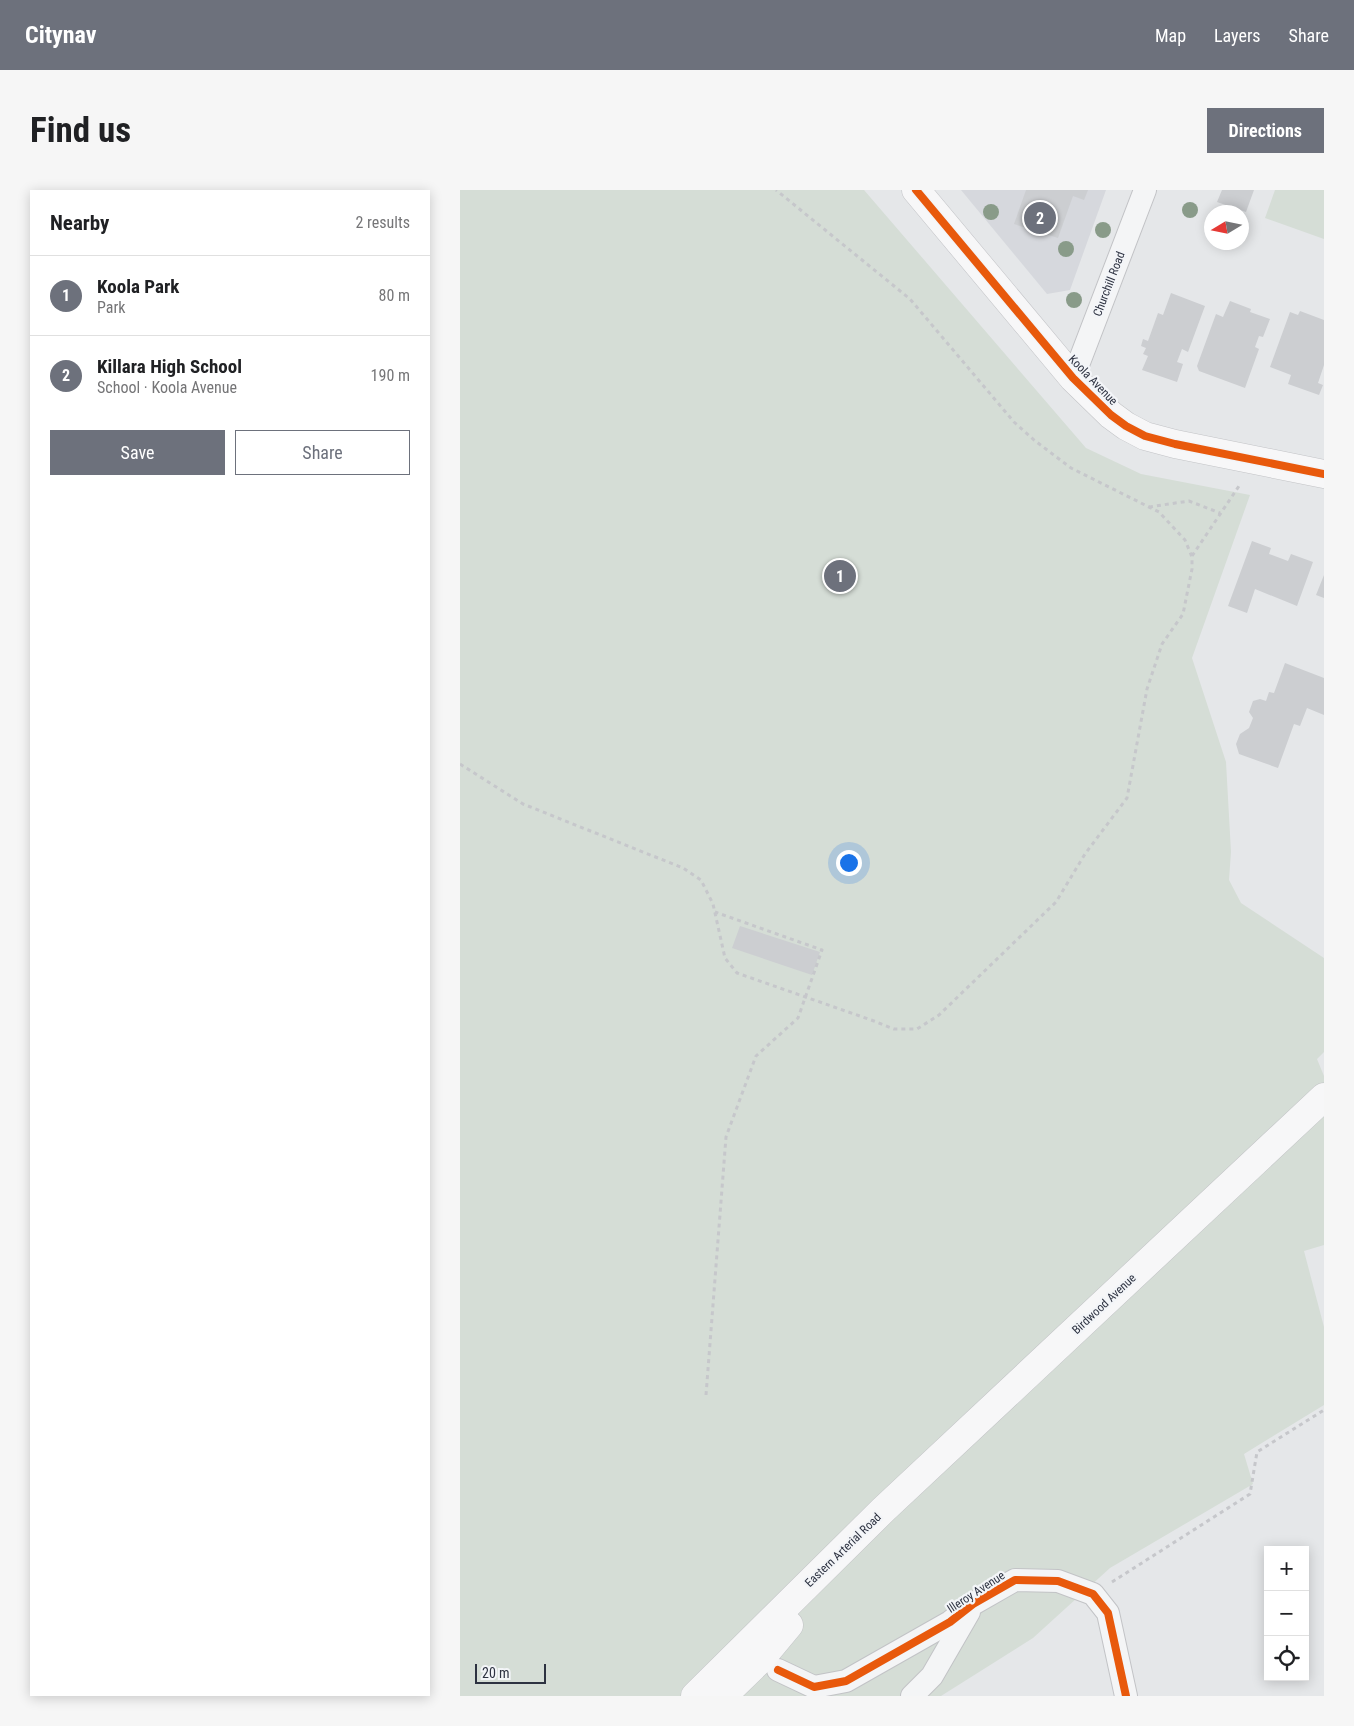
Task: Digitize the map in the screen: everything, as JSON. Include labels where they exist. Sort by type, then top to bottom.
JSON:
[{"type":"main road","name":"Koola Avenue","points":[[916,190],[1073,378],[1111,415],[1126,426],[1145,436],[1175,444],[1324,474]]},
{"type":"main road","name":"Birdwood Avenue","points":[[883,1510],[1324,1098]]},
{"type":"main road","name":"Eastern Arterial Road","points":[[695,1696],[883,1510]]},
{"type":"main road","name":"Eastern Arterial Road","points":[[723,1696],[759,1661],[883,1510]]},
{"type":"street","name":"Churchill Road","points":[[1073,378],[1145,190]]},
{"type":"street","name":"Illeroy Avenue","points":[[778,1670],[814,1686],[846,1681],[950,1622],[973,1604],[1015,1580],[1058,1581],[1093,1594],[1108,1613],[1126,1696]]},
{"type":"street","points":[[912,1696],[932,1676],[973,1604]]},
{"type":"path","points":[[460,764],[523,804],[683,868],[701,880],[714,904],[725,958],[737,973],[874,1020],[894,1029],[917,1029],[939,1015],[1056,902],[1085,854],[1126,798],[1147,689],[1162,644],[1183,614],[1192,569],[1192,556],[1184,540],[1159,512],[1071,468],[1034,440],[1014,422],[910,299],[776,190]]},
{"type":"path","points":[[1192,556],[1241,483]]},
{"type":"path","points":[[1149,507],[1190,501],[1220,514]]},
{"type":"path","points":[[706,1395],[726,1137],[756,1056],[798,1018],[822,950],[715,912]]},
{"type":"path","points":[[1112,1582],[1250,1494],[1257,1452],[1324,1410]]},
{"type":"shaded area","points":[[460,190],[864,190],[1086,448],[1141,474],[1250,495],[1192,658],[1226,762],[1231,852],[1229,880],[1241,903],[1324,958],[1324,1052],[1317,1059],[1324,1076],[1324,1245],[1304,1251],[1324,1327],[1324,1405],[1244,1454],[1253,1484],[1110,1568],[1033,1638],[941,1696],[460,1696]]},
{"type":"shaded area","points":[[961,190],[1106,190],[1070,290],[1047,294]]},
{"type":"shaded area","points":[[1275,190],[1324,190],[1324,239],[1265,218]]},
{"type":"building","points":[[1026,190],[1088,190],[1084,200],[1073,196],[1058,238],[1014,224]]},
{"type":"building","points":[[1222,190],[1254,190],[1249,205],[1226,205],[1217,202]]},
{"type":"building","points":[[1171,293],[1205,306],[1188,352],[1182,349],[1177,362],[1183,364],[1177,382],[1142,370],[1148,356],[1143,354],[1146,348],[1141,346],[1143,339],[1148,341],[1158,313],[1163,315]]},
{"type":"building","points":[[1230,301],[1251,309],[1250,312],[1270,319],[1263,337],[1259,336],[1255,347],[1259,349],[1245,388],[1199,371],[1197,366],[1216,314],[1223,317]]},
{"type":"building","points":[[1300,311],[1324,320],[1324,365],[1318,383],[1323,385],[1319,395],[1288,384],[1291,375],[1270,367],[1290,312],[1298,315]]},
{"type":"building","points":[[1252,541],[1271,548],[1269,554],[1288,561],[1291,554],[1313,562],[1297,606],[1255,589],[1247,613],[1228,606]]},
{"type":"building","points":[[1324,575],[1324,598],[1316,595]]},
{"type":"building","points":[[1285,663],[1324,678],[1324,715],[1307,708],[1300,726],[1294,724],[1278,768],[1239,754],[1236,744],[1240,734],[1249,728],[1253,718],[1249,712],[1253,701],[1260,699],[1266,701],[1269,692],[1274,693]]},
{"type":"building","points":[[740,926],[820,952],[812,975],[732,948]]},
{"type":"cycle path","points":[[916,190],[1073,378],[1111,415],[1126,426],[1145,436],[1175,444],[1324,474]]},
{"type":"cycle path","points":[[778,1670],[814,1687],[846,1681],[950,1622],[973,1604],[1015,1580],[1058,1581],[1093,1594],[1108,1613],[1126,1696]]},
{"type":"place","name":"Killara High School","points":[[1040,218]]},
{"type":"place","name":"Koola Park","points":[[840,576]]}]
